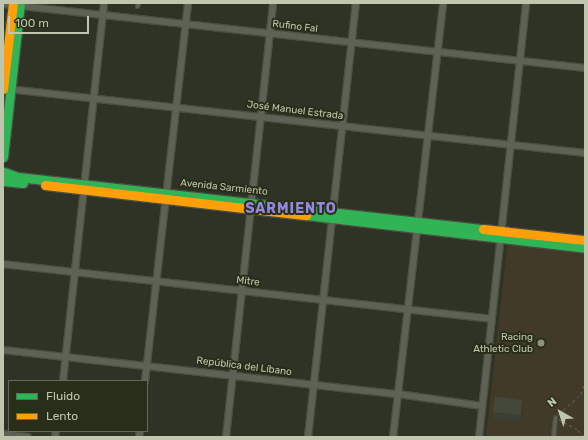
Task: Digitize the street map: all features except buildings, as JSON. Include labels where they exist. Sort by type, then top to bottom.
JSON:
[{"type":"main road","points":[[3,157],[5,89],[13,4]]},
{"type":"main road","points":[[4,171],[4,182]]},
{"type":"main road","name":"Avenida Sarmiento","points":[[4,171],[18,177],[84,187],[502,234],[583,241]]},
{"type":"main road","name":"Avenida Sarmiento","points":[[4,182],[84,187]]},
{"type":"street","points":[[63,380],[104,3]]},
{"type":"street","points":[[145,380],[156,281],[168,197],[188,3]]},
{"type":"street","points":[[226,437],[273,3]]},
{"type":"street","points":[[308,437],[356,3]]},
{"type":"street","points":[[393,437],[443,3]]},
{"type":"street","points":[[479,437],[490,319],[502,234],[526,3]]},
{"type":"street","name":"Rufino Fal","points":[[13,4],[186,26],[352,44],[520,59],[585,68]]},
{"type":"street","name":"José Manuel Estrada","points":[[5,89],[585,153]]},
{"type":"street","name":"Mitre","points":[[3,264],[75,274],[156,281],[324,302],[490,319]]},
{"type":"street","name":"República del Líbano","points":[[3,350],[398,394],[482,406]]},
{"type":"street","points":[[3,434],[28,437]]},
{"type":"lane","points":[[553,437],[555,416]]},
{"type":"path","points":[[584,437],[578,430],[555,416],[581,394],[585,382]]},
{"type":"shaded area","name":"Racing Athletic Club","points":[[508,239],[585,250],[585,437],[486,437]]},
{"type":"traffic: fast","points":[[3,157],[20,3]]},
{"type":"traffic: fast","points":[[4,172],[18,177],[483,229]]},
{"type":"traffic: fast","points":[[4,181],[23,183]]},
{"type":"traffic: fast","points":[[306,215],[585,248]]},
{"type":"traffic: slow","points":[[3,89],[13,3]]},
{"type":"traffic: slow","points":[[45,185],[306,215]]},
{"type":"traffic: slow","points":[[483,229],[585,240]]},
{"type":"place","name":"Racing Athletic Club","points":[[541,343]]},
{"type":"district","name":"SARMIENTO","points":[[291,209]]}]
